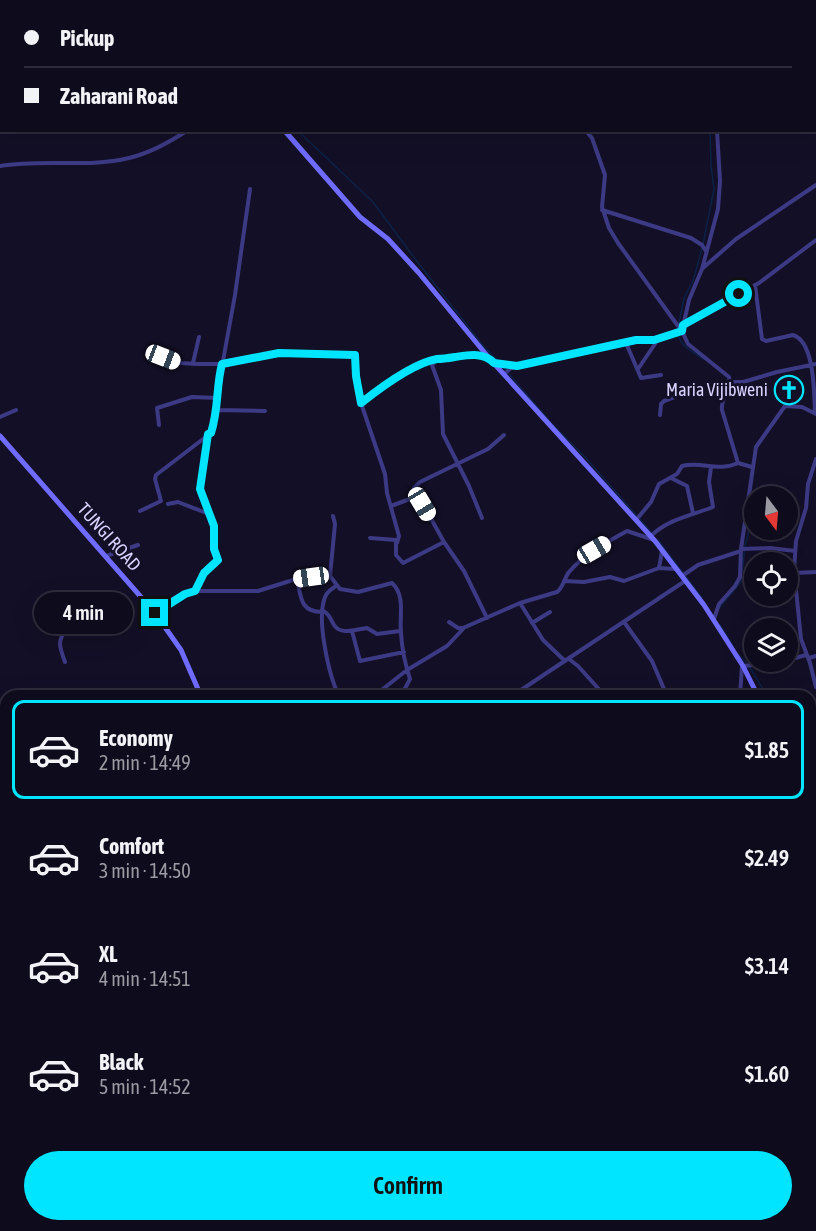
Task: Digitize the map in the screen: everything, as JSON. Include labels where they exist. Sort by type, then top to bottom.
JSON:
[{"type":"street","points":[[0,166],[22,162],[72,164],[116,161],[132,158],[152,150],[184,132]]},
{"type":"street","points":[[286,132],[360,217],[388,239],[419,273],[489,358],[653,538],[714,622],[743,666],[755,690]]},
{"type":"street","points":[[587,132],[592,138],[605,175],[602,210],[618,243],[657,299],[682,328],[688,344],[726,373],[730,382],[721,406],[738,463]]},
{"type":"street","points":[[682,328],[702,269],[718,209],[717,132]]},
{"type":"street","points":[[702,269],[736,239],[816,185]]},
{"type":"street","points":[[140,511],[161,501],[156,475],[211,433],[217,410],[222,364],[235,295],[250,189]]},
{"type":"street","points":[[602,210],[697,241],[710,240]]},
{"type":"street","points":[[504,374],[507,370],[517,366],[659,338],[682,328],[755,285],[816,240]]},
{"type":"street","points":[[697,241],[706,252]]},
{"type":"street","points":[[714,622],[719,604],[740,577],[741,550],[756,447],[783,407],[788,405],[802,407],[816,414],[814,365],[798,336],[789,335],[766,341],[762,339],[755,285]]},
{"type":"street","points":[[193,363],[199,337]]},
{"type":"street","points":[[638,370],[659,338]]},
{"type":"street","points":[[626,343],[643,378],[661,375]]},
{"type":"street","points":[[153,352],[180,363],[222,364],[279,353],[355,355],[361,403],[370,434],[386,474],[387,493],[399,536],[397,558],[406,563],[444,542]]},
{"type":"street","points":[[361,403],[385,384],[436,359],[469,355],[489,358]]},
{"type":"street","points":[[436,359],[432,365],[441,390],[441,428],[482,518]]},
{"type":"street","points":[[494,363],[517,366]]},
{"type":"street","points":[[730,382],[743,382],[777,372],[814,365]]},
{"type":"street","points":[[660,415],[661,404],[664,401],[692,392],[710,390],[724,397]]},
{"type":"street","points":[[159,425],[157,408],[192,397],[218,398]]},
{"type":"street","points":[[0,417],[16,410]]},
{"type":"street","points":[[217,410],[266,411]]},
{"type":"street","points":[[195,591],[204,573],[218,560],[214,545],[214,528],[200,489],[208,434]]},
{"type":"street","points":[[487,618],[464,571],[444,542],[414,488],[417,484],[490,448],[504,435]]},
{"type":"street","name":"TUNGI ROAD","points":[[1,439],[155,613],[181,650],[199,690]]},
{"type":"street","points":[[521,690],[624,622],[683,579],[698,565],[741,550],[770,548],[795,551],[806,508],[808,484],[816,459]]},
{"type":"street","points":[[636,519],[651,502],[659,484],[677,474],[683,465],[726,468],[738,463],[752,467]]},
{"type":"street","points":[[653,538],[663,528],[693,513],[714,507],[709,482],[711,467]]},
{"type":"street","points":[[671,478],[687,486],[693,513]]},
{"type":"street","points":[[390,506],[418,496]]},
{"type":"street","points":[[168,504],[178,502],[210,514]]},
{"type":"street","points":[[333,516],[335,524],[330,576],[336,586],[342,590],[355,592],[392,583],[396,587],[402,607],[400,630],[410,677]]},
{"type":"street","points":[[382,690],[415,664],[447,646],[464,628],[520,603],[557,592],[561,589],[569,572],[582,559],[627,531],[653,538]]},
{"type":"street","points":[[370,538],[395,540],[397,543]]},
{"type":"street","points":[[106,556],[138,545]]},
{"type":"street","points":[[659,568],[663,551]]},
{"type":"street","points":[[564,581],[589,582],[610,577],[625,580],[659,568],[676,569]]},
{"type":"street","points":[[798,573],[816,572]]},
{"type":"street","points":[[155,613],[185,594],[195,591],[258,591],[297,579],[330,576]]},
{"type":"street","points":[[297,579],[306,608],[311,612],[328,613],[338,629],[352,631],[367,627],[377,634],[400,630]]},
{"type":"street","points":[[336,586],[327,594],[322,611],[327,656],[337,690]]},
{"type":"street","points":[[520,603],[543,640],[578,666],[599,690]]},
{"type":"street","points":[[797,606],[799,630],[816,687]]},
{"type":"street","points":[[532,623],[550,612]]},
{"type":"street","points":[[449,622],[458,628],[464,628]]},
{"type":"street","points":[[624,622],[652,661],[664,690]]},
{"type":"street","points":[[65,662],[58,645],[59,638],[67,628]]},
{"type":"street","points":[[352,631],[360,661],[404,652]]},
{"type":"street","points":[[798,658],[816,656]]},
{"type":"street","points":[[405,690],[410,682],[415,664]]},
{"type":"street","points":[[741,690],[743,666]]},
{"type":"waterway","points":[[299,132],[373,202],[485,348],[499,362]]},
{"type":"waterway","points":[[703,244],[714,189],[710,132]]},
{"type":"waterway","points":[[679,323],[684,298],[693,281],[702,248]]},
{"type":"waterway","points":[[678,328],[682,343],[703,359]]},
{"type":"waterway","points":[[502,366],[653,534]]},
{"type":"waterway","points":[[752,486],[753,478]]},
{"type":"waterway","points":[[658,540],[702,598]]},
{"type":"waterway","points":[[719,608],[741,582],[747,540]]},
{"type":"waterway","points":[[720,625],[733,646]]},
{"type":"waterway","points":[[737,653],[749,666],[763,690]]},
{"type":"place","name":"Maria Vijibweni","points":[[789,390]]},
{"type":"route","points":[[155,613],[185,594],[195,591],[204,573],[218,560],[214,549],[214,526],[200,489],[208,434],[211,433],[217,410],[222,364],[279,353],[355,355],[361,403],[385,384],[436,359],[477,355],[489,358],[494,363],[517,366],[636,340],[654,340],[682,331],[683,325],[739,294]]}]
